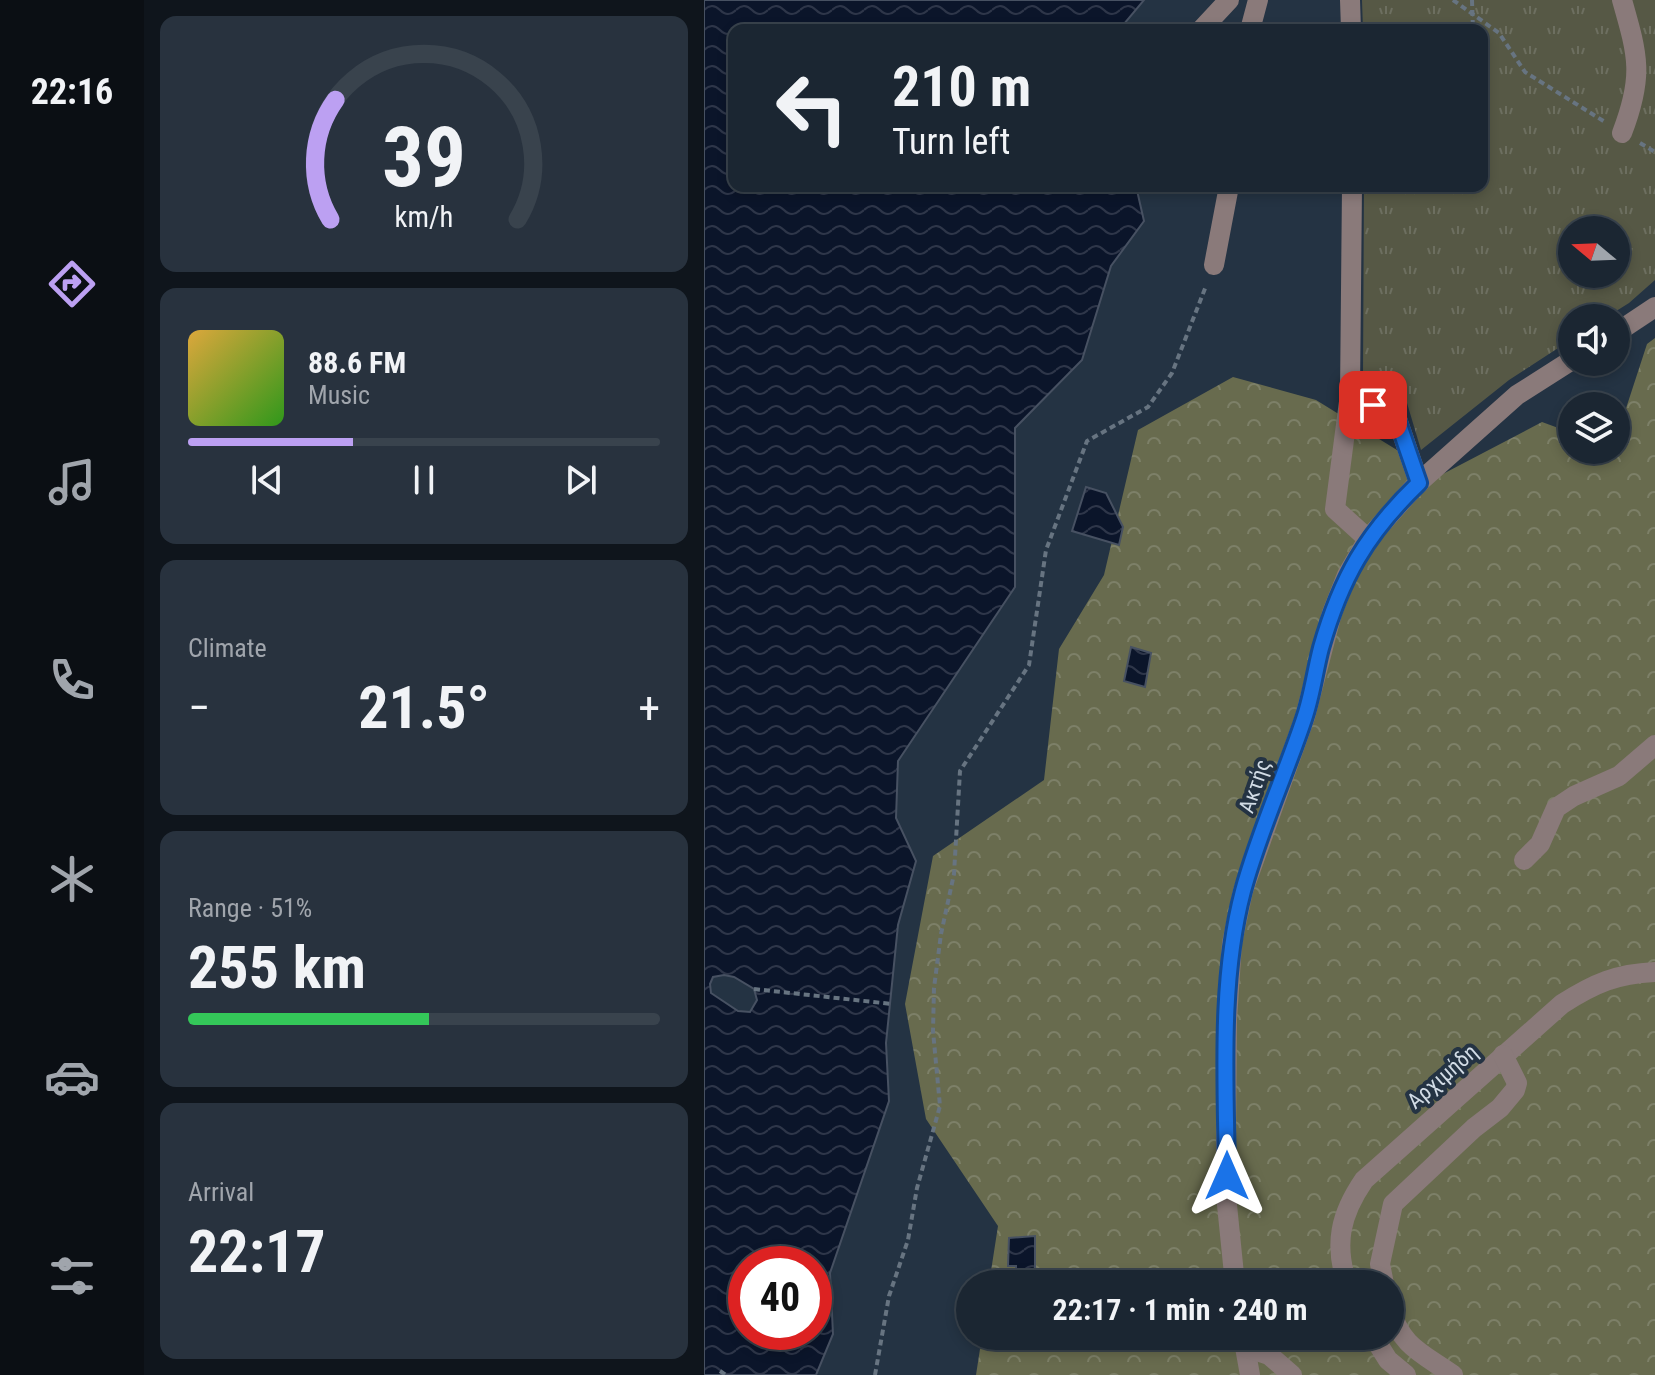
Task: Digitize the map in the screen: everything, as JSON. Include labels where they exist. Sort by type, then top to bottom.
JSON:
[{"type":"street","points":[[1207,24],[1229,0]]},
{"type":"street","points":[[1252,24],[1258,0]]},
{"type":"street","points":[[1350,0],[1351,24]]},
{"type":"street","points":[[1622,0],[1637,54],[1635,100],[1622,133]]},
{"type":"street","points":[[1214,265],[1228,192]]},
{"type":"street","points":[[1352,192],[1350,394],[1335,509],[1368,539]]},
{"type":"street","points":[[1630,324],[1655,307]]},
{"type":"street","name":"Ακτής","points":[[1234,1270],[1227,1205],[1226,1146],[1227,1020],[1232,943],[1243,891],[1305,717],[1332,613],[1347,575],[1368,539],[1419,483],[1517,395],[1558,369]]},
{"type":"street","points":[[1350,394],[1396,416],[1419,483]]},
{"type":"street","points":[[1524,860],[1540,844],[1556,808],[1574,796],[1619,776],[1655,745]]},
{"type":"street","name":"Αρχιμήδη","points":[[1343,1270],[1340,1235],[1350,1200],[1364,1180],[1562,1004],[1594,984],[1620,976],[1655,972]]},
{"type":"street","points":[[1381,1270],[1393,1204],[1474,1128],[1500,1108],[1515,1090],[1517,1083],[1503,1055]]},
{"type":"street","points":[[1404,1339],[1424,1357],[1453,1375]]},
{"type":"street","points":[[1246,1350],[1250,1375]]},
{"type":"street","points":[[1260,1350],[1292,1375]]},
{"type":"street","points":[[1382,1350],[1388,1360],[1406,1375]]},
{"type":"path","points":[[1453,0],[1486,24]]},
{"type":"path","points":[[1472,0],[1473,24]]},
{"type":"path","points":[[1488,25],[1499,33],[1525,72],[1655,152]]},
{"type":"path","points":[[875,1375],[889,1296],[908,1240],[917,1188],[940,1106],[933,1031],[934,988],[941,934],[954,874],[960,771],[1029,665],[1046,550],[1087,441],[1148,407],[1172,373],[1214,265]]},
{"type":"path","points":[[754,989],[892,1004]]},
{"type":"path","points":[[720,1371],[726,1375]]},
{"type":"green space","points":[[1362,0],[1655,0],[1655,280],[1627,304],[1558,304],[1558,348],[1509,380],[1421,450],[1407,403],[1363,376],[1364,192],[1488,192],[1488,24],[1363,24]]},
{"type":"green space","points":[[1655,338],[1655,1375],[976,1375],[980,1350],[1404,1350],[1404,1270],[991,1270],[998,1226],[926,1119],[905,1004],[933,856],[1044,780],[1059,649],[1104,575],[1138,430],[1233,377],[1316,400],[1439,476],[1542,422],[1558,428],[1558,464],[1630,464],[1630,396],[1647,344]]},
{"type":"water","points":[[704,0],[1144,0],[1124,24],[728,24],[728,192],[1137,192],[1144,221],[1111,266],[1082,360],[1015,428],[1015,587],[898,761],[896,818],[916,861],[898,925],[886,1043],[889,1101],[832,1267],[832,1246],[728,1246],[728,1350],[826,1350],[816,1375],[704,1375]],"holes":[[[724,975],[734,977],[754,989],[757,1000],[750,1012],[738,1011],[711,993],[710,984],[713,977]]]},
{"type":"water","points":[[1086,487],[1106,493],[1123,527],[1119,545],[1072,531]]},
{"type":"water","points":[[1131,647],[1151,653],[1145,687],[1124,681]]},
{"type":"water","points":[[1035,1236],[1035,1270],[1016,1270],[1016,1266],[1008,1266],[1009,1238]]},
{"type":"route","points":[[1227,1176],[1227,1020],[1232,943],[1243,891],[1305,717],[1320,651],[1347,575],[1368,539],[1419,483],[1396,416],[1373,405]]}]
